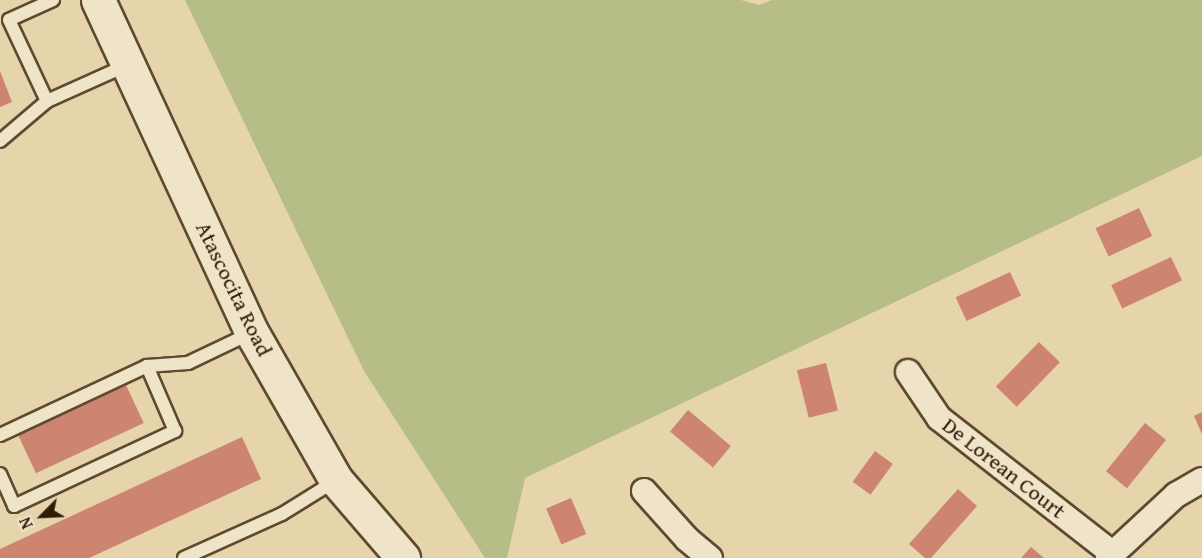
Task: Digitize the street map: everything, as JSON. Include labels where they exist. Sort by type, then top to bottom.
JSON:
[{"type":"main road","name":"Atascocita Road","points":[[98,0],[252,333],[336,480],[403,558]]},
{"type":"street","name":"De Lorean Court","points":[[908,372],[939,418],[1110,556]]},
{"type":"street","points":[[1110,556],[1176,495],[1202,480]]},
{"type":"street","points":[[644,491],[687,539],[710,558]]},
{"type":"lane","points":[[47,101],[4,21],[53,0]]},
{"type":"lane","points":[[0,141],[47,101],[128,64]]},
{"type":"lane","points":[[0,435],[147,366],[188,363],[252,333]]},
{"type":"lane","points":[[0,474],[15,506],[175,431],[147,366]]},
{"type":"lane","points":[[184,558],[282,514],[336,480]]},
{"type":"green space","points":[[185,0],[741,0],[759,5],[772,0],[1202,0],[1202,156],[525,478],[507,558],[485,558],[364,371]]},
{"type":"building","points":[[0,71],[12,102],[0,107]]},
{"type":"building","points":[[1139,208],[1152,236],[1109,256],[1095,228]]},
{"type":"building","points":[[1171,257],[1182,281],[1122,308],[1111,285]]},
{"type":"building","points":[[1010,272],[1021,296],[967,321],[956,297]]},
{"type":"building","points":[[1039,342],[1060,362],[1017,407],[996,387]]},
{"type":"building","points":[[826,363],[838,411],[809,418],[797,370]]},
{"type":"building","points":[[126,385],[144,423],[36,473],[18,435]]},
{"type":"building","points":[[688,410],[731,446],[713,467],[670,431]]},
{"type":"building","points":[[1202,412],[1202,434],[1194,416]]},
{"type":"building","points":[[1145,423],[1166,440],[1127,488],[1106,471]]},
{"type":"building","points":[[242,437],[261,479],[89,558],[0,558],[0,549]]},
{"type":"building","points":[[875,451],[893,464],[870,495],[853,482]]},
{"type":"building","points":[[958,489],[977,506],[931,558],[925,558],[909,544]]},
{"type":"building","points":[[571,498],[586,534],[561,544],[546,509]]},
{"type":"building","points":[[1031,547],[1044,558],[1021,558]]}]
